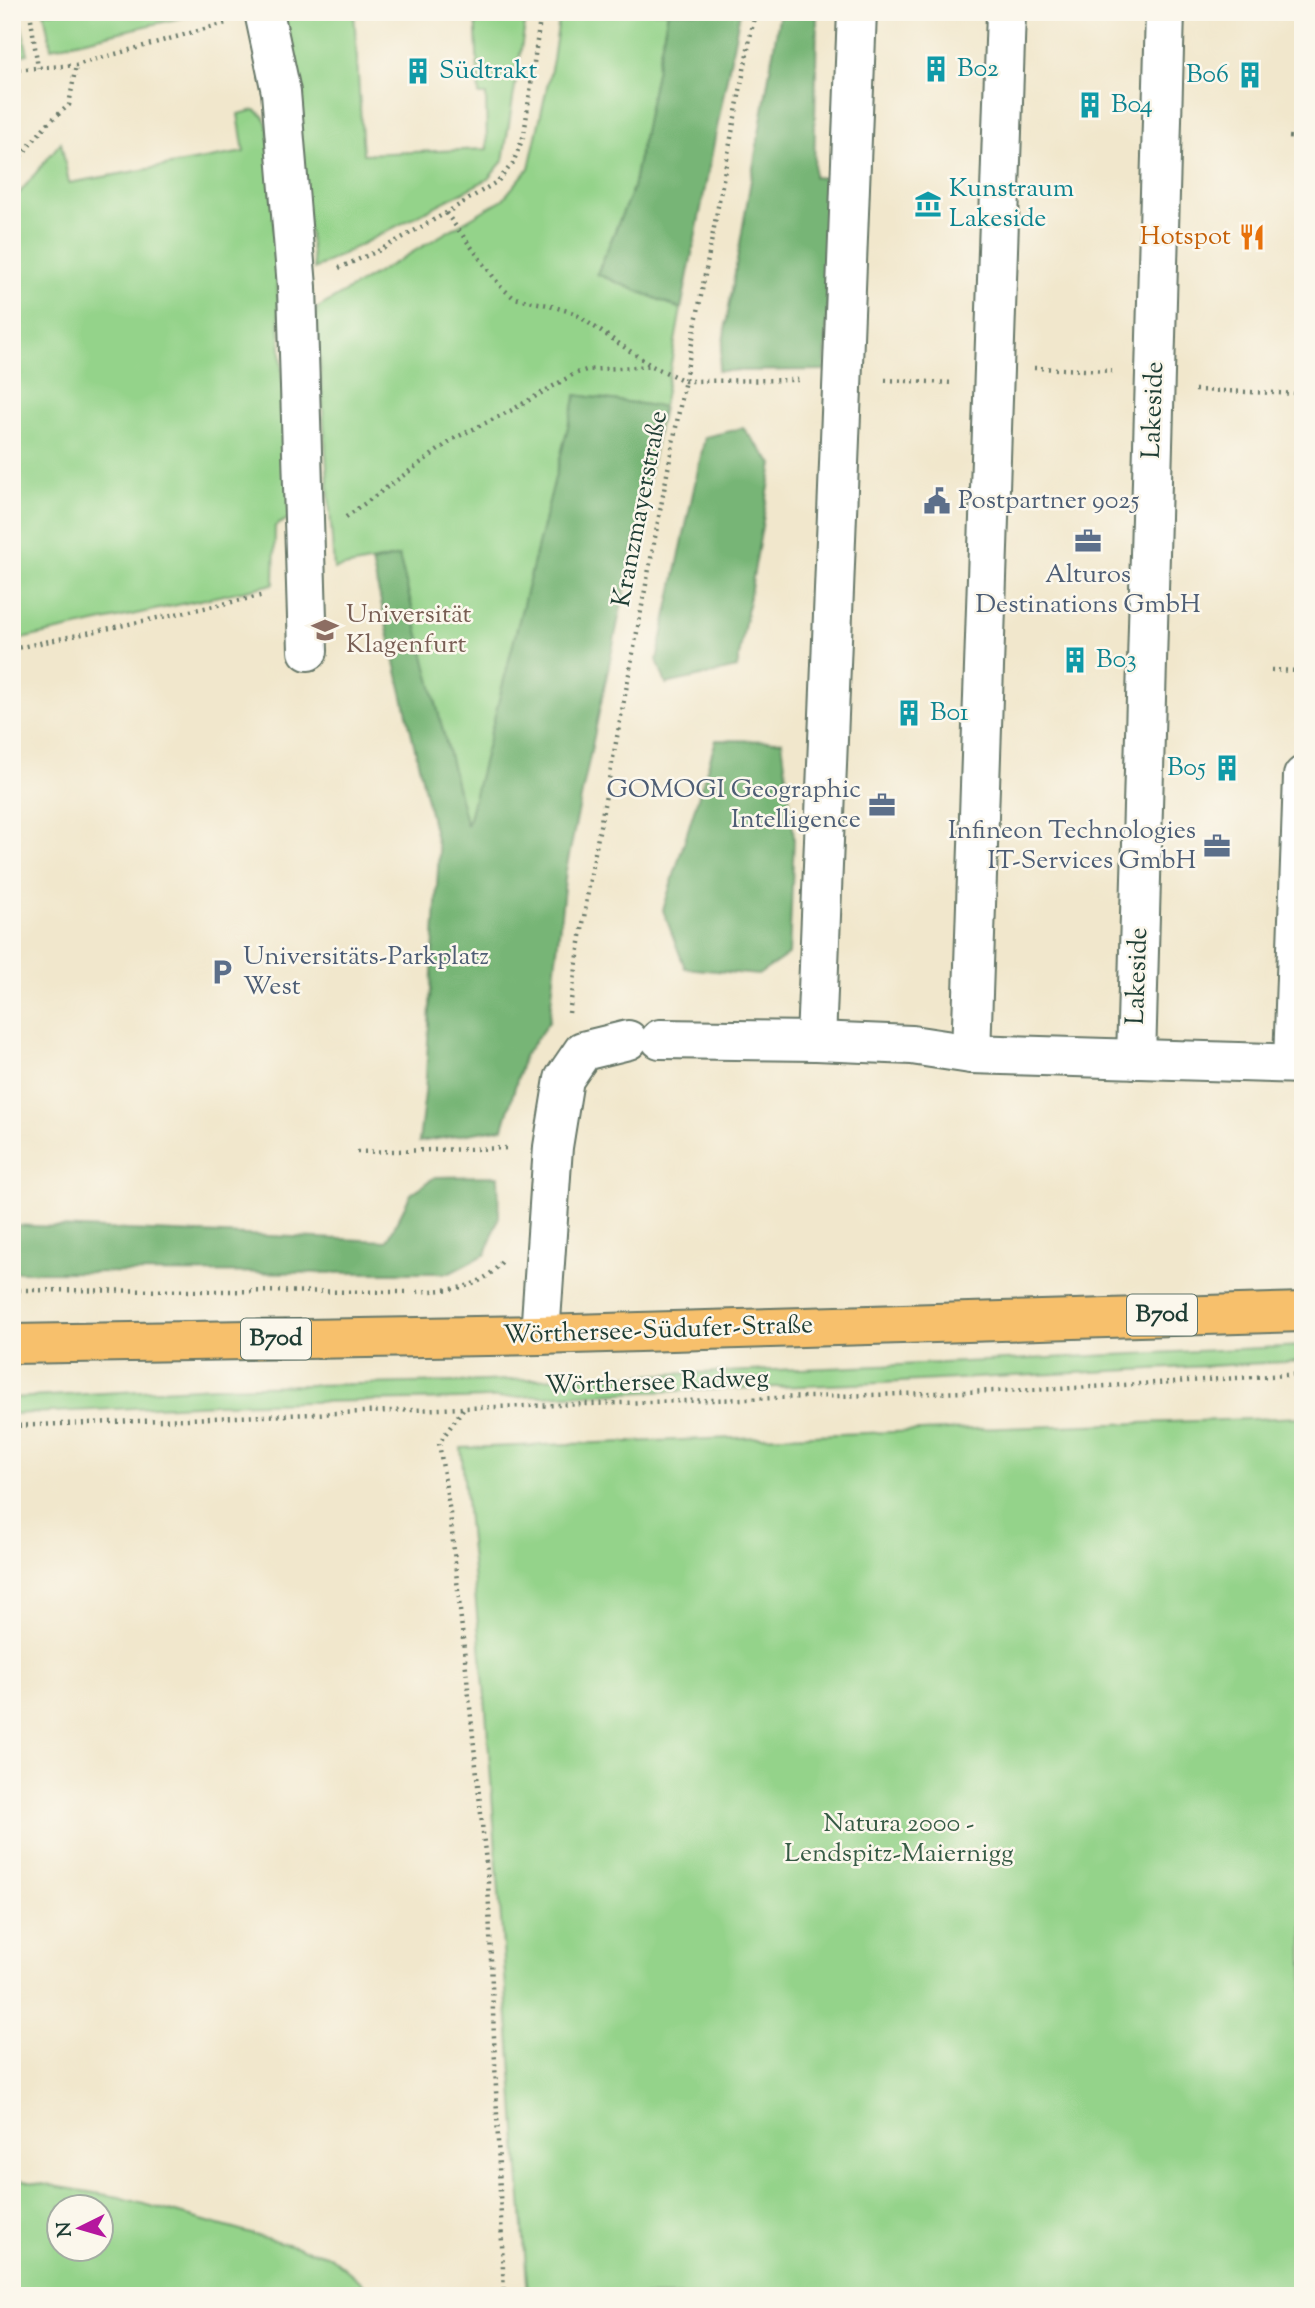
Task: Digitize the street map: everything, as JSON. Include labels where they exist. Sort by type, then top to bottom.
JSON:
[{"type":"main road","name":"Wörthersee-Südufer-Straße","points":[[12,1344],[540,1335],[1303,1312]]},
{"type":"lane","points":[[816,1041],[857,12]]},
{"type":"lane","points":[[971,1054],[1006,12]]},
{"type":"lane","name":"Lakeside","points":[[1136,1059],[1165,12]]},
{"type":"lane","points":[[250,16],[281,92],[297,286],[308,651]]},
{"type":"lane","name":"Lakeside","points":[[540,1335],[553,1147],[564,1079],[583,1051],[644,1040],[816,1041],[912,1045],[971,1054],[1298,1063],[1303,776]]},
{"type":"path","points":[[30,12],[38,68]]},
{"type":"path","points":[[297,286],[380,250],[498,181],[513,163],[524,135],[541,12]]},
{"type":"path","name":"Kranzmayerstraße","points":[[569,1014],[590,878],[755,12]]},
{"type":"path","points":[[12,70],[76,65],[250,16]]},
{"type":"path","points":[[12,167],[47,124],[69,105],[76,65]]},
{"type":"path","points":[[1289,137],[1303,138]]},
{"type":"path","points":[[446,213],[501,287],[514,298],[548,304],[574,313],[652,366],[685,381],[994,376],[1155,381],[1303,394]]},
{"type":"path","points":[[12,649],[265,595],[286,575],[305,548],[455,438],[512,410],[563,379],[586,370],[652,366]]},
{"type":"path","points":[[1271,670],[1303,671]]},
{"type":"path","points":[[357,1152],[553,1147]]},
{"type":"path","points":[[12,1290],[417,1292],[457,1289],[478,1283],[496,1269],[510,1249]]},
{"type":"path","name":"Wörthersee Radweg","points":[[12,1426],[1058,1389],[1303,1374]]},
{"type":"path","points":[[464,1408],[439,1443],[450,1513],[488,1882],[504,2296]]},
{"type":"green space","points":[[18,12],[28,54],[12,57],[12,13]]},
{"type":"green space","points":[[44,12],[196,12],[193,15],[51,48]]},
{"type":"green space","points":[[282,12],[354,12],[363,154],[487,149],[486,95],[479,95],[475,12],[527,12],[503,161],[488,179],[314,269]]},
{"type":"green space","points":[[560,12],[668,12],[633,188],[597,274],[681,309],[663,407],[576,395],[467,828],[399,556],[334,569],[316,309],[503,199],[529,168],[553,60]]},
{"type":"green space","points":[[668,12],[740,12],[681,309],[597,274],[633,188]]},
{"type":"green space","points":[[780,12],[817,12],[814,177],[833,179],[825,370],[718,371]]},
{"type":"green space","points":[[255,110],[264,118],[269,133],[290,518],[275,526],[274,584],[12,641],[12,202],[61,142],[69,183],[244,152],[238,114]]},
{"type":"green space","points":[[576,395],[663,407],[566,870],[549,1022],[524,1056],[503,1128],[419,1142],[425,1093],[439,852],[372,563],[399,556],[467,826]]},
{"type":"green space","points":[[743,428],[773,464],[737,668],[666,684],[657,660],[705,437]]},
{"type":"green space","points":[[716,740],[782,741],[794,837],[789,954],[758,975],[685,968],[663,910]]},
{"type":"green space","points":[[498,1176],[499,1216],[486,1254],[450,1273],[12,1272],[12,1225],[387,1241],[411,1194],[435,1177]]},
{"type":"green space","points":[[1303,1346],[1303,1361],[881,1383],[460,1399],[215,1404],[12,1414],[12,1398],[215,1387],[459,1382]]},
{"type":"green space","name":"Natura 2000 - Lendspitz-Maiernigg","points":[[1303,1417],[1303,2296],[528,2296],[485,1697],[461,1448]]},
{"type":"green space","points":[[12,2179],[89,2192],[46,2192],[46,2262],[116,2262],[116,2196],[330,2256],[378,2296],[12,2296]]},
{"type":"place","name":"B02","points":[[936,69]]},
{"type":"place","name":"Südtrakt","points":[[418,71]]},
{"type":"place","name":"B06","points":[[1250,75]]},
{"type":"place","name":"B04","points":[[1090,105]]},
{"type":"place","name":"Kunstraum Lakeside","points":[[928,204]]},
{"type":"place","name":"Hotspot","points":[[1252,237]]},
{"type":"place","name":"Postpartner 9025","points":[[937,501]]},
{"type":"place","name":"Alturos Destinations GmbH","points":[[1088,541]]},
{"type":"place","name":"Universität Klagenfurt","points":[[325,630]]},
{"type":"place","name":"B03","points":[[1075,660]]},
{"type":"place","name":"B01","points":[[909,713]]},
{"type":"place","name":"B05","points":[[1227,768]]},
{"type":"place","name":"GOMOGI Geographic Intelligence","points":[[882,805]]},
{"type":"place","name":"Infineon Technologies IT-Services GmbH","points":[[1217,846]]},
{"type":"place","name":"Universitäts-Parkplatz West","points":[[222,972]]}]
